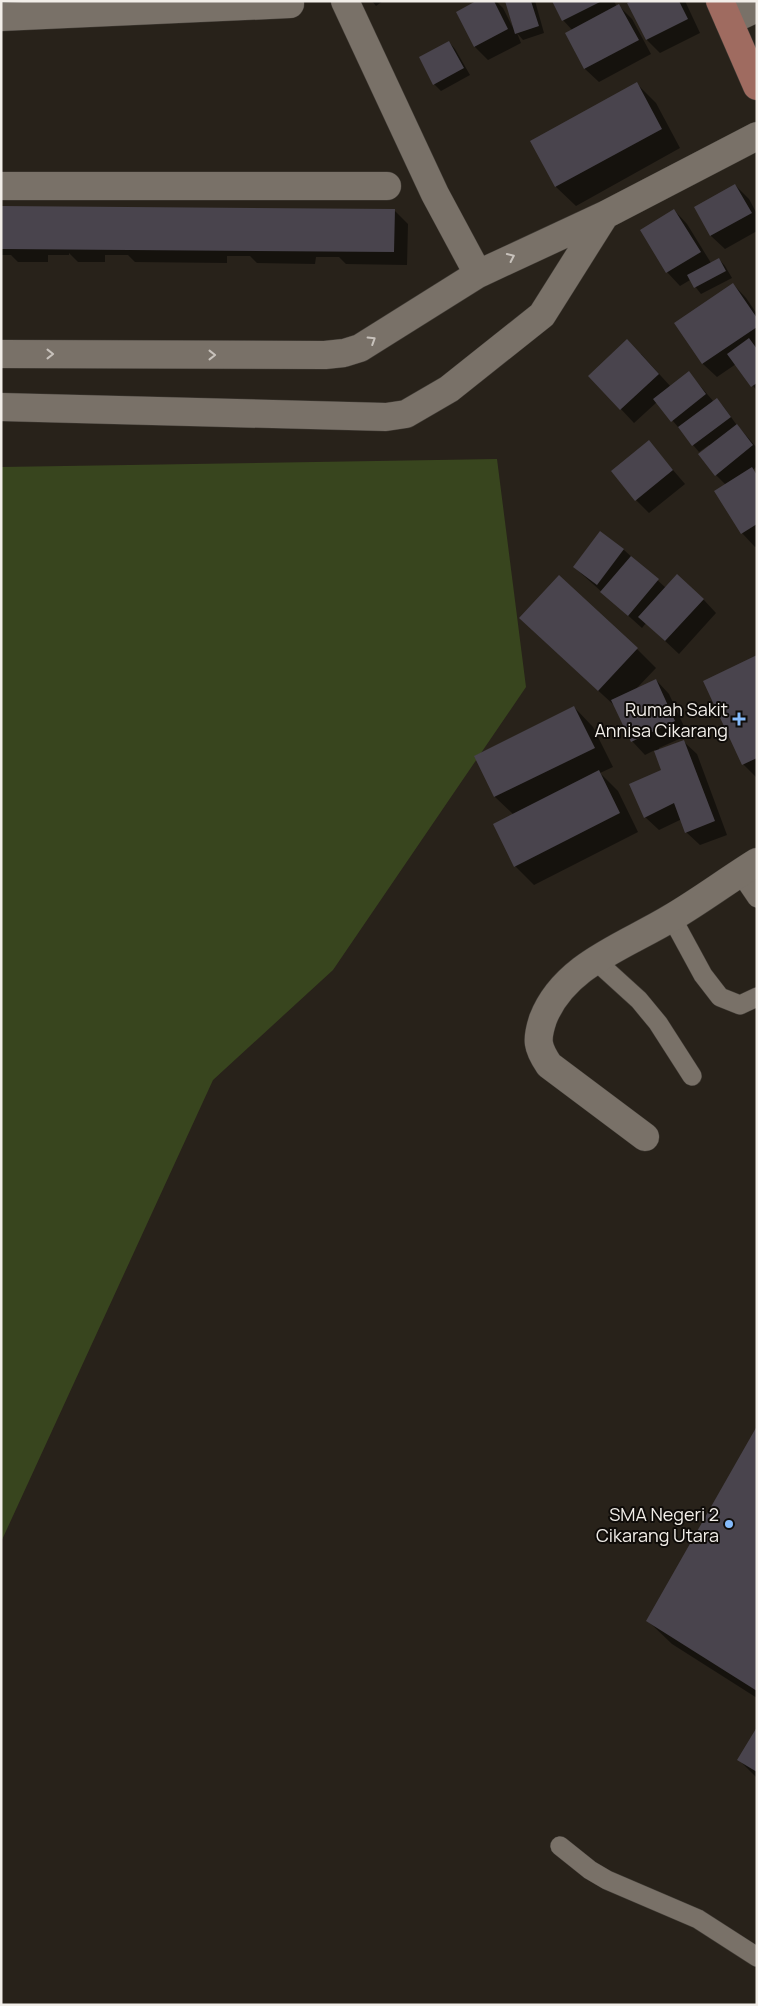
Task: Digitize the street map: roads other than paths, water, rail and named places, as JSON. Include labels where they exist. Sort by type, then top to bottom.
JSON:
[{"type":"main road","points":[[725,11],[757,86]]},
{"type":"street","points":[[345,1],[435,194],[478,274]]},
{"type":"street","points":[[1,17],[290,4]]},
{"type":"street","points":[[725,11],[757,8]]},
{"type":"street","points":[[1,354],[325,355],[344,353],[360,348],[478,274],[605,215],[757,136]]},
{"type":"street","points":[[1,186],[387,186]]},
{"type":"street","points":[[1,407],[386,417],[406,414],[449,388],[542,315],[605,215]]},
{"type":"street","points":[[644,1137],[549,1065],[541,1052],[537,1036],[547,1010],[559,991],[595,960],[672,918],[748,867]]},
{"type":"lane","points":[[748,867],[757,898]]},
{"type":"lane","points":[[672,918],[703,975],[720,997],[740,1005],[757,997]]},
{"type":"lane","points":[[595,960],[639,1000],[652,1015],[692,1076]]},
{"type":"lane","points":[[560,1846],[590,1870],[607,1880],[698,1919],[757,1957]]},
{"type":"place","name":"Rumah Sakit Annisa Cikarang","points":[[739,719]]},
{"type":"place","name":"SMA Negeri 2 Cikarang Utara","points":[[729,1524]]}]
